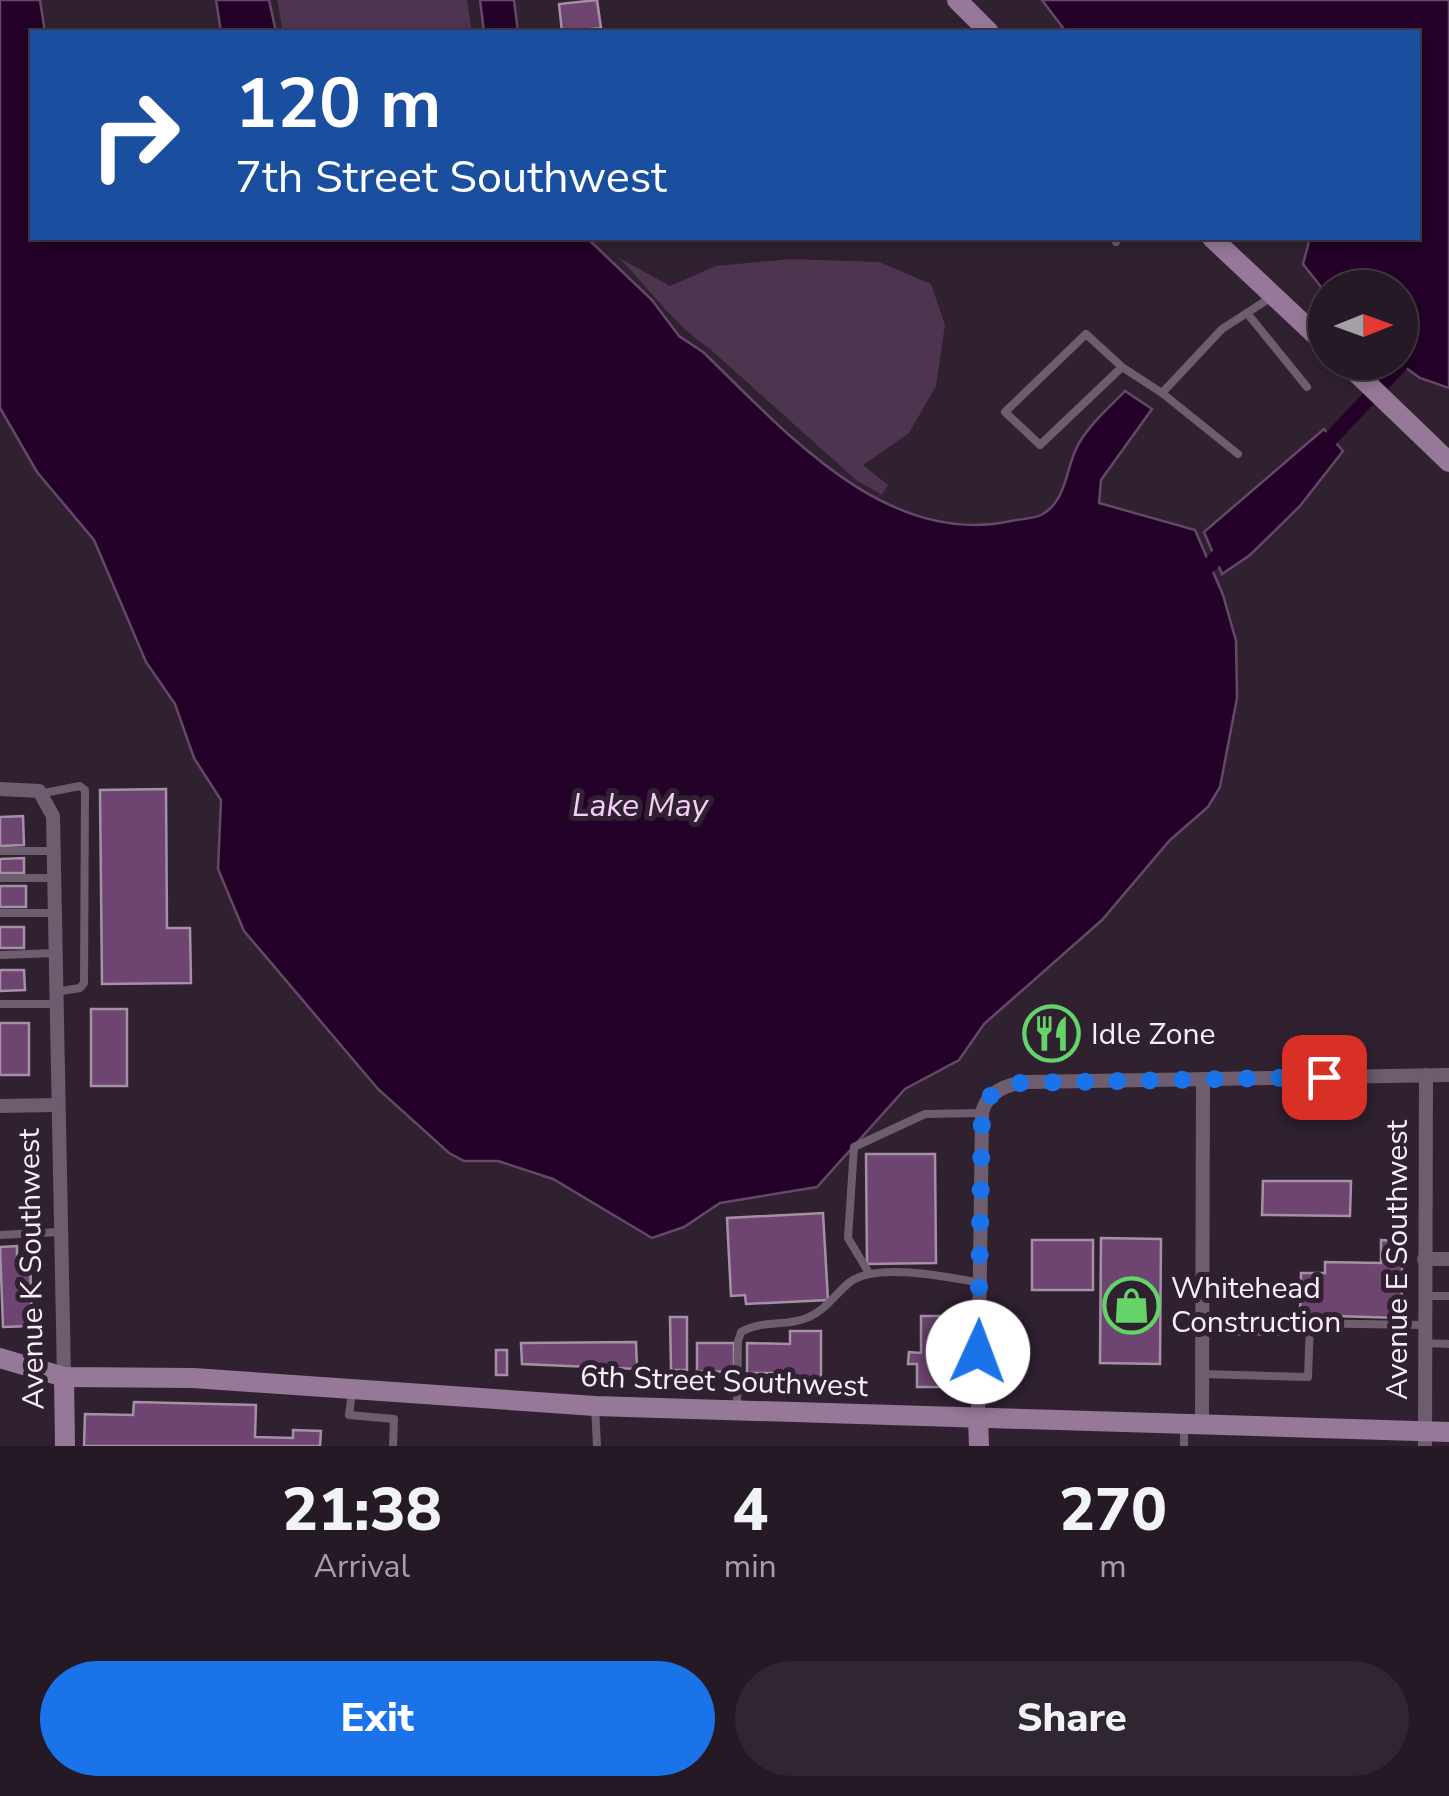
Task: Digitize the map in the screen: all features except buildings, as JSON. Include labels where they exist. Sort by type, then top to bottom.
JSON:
[{"type":"street","points":[[956,0],[987,30]]},
{"type":"street","points":[[1214,240],[1308,328]]},
{"type":"street","points":[[1364,380],[1449,462]]},
{"type":"street","points":[[0,789],[44,793]]},
{"type":"street","name":"Avenue K Southwest","points":[[44,793],[54,816],[56,1105],[65,1446]]},
{"type":"street","name":"Avenue E Southwest","points":[[1424,1439],[1426,1075]]},
{"type":"street","points":[[979,1446],[982,1113],[988,1097],[1004,1086],[1449,1075]]},
{"type":"street","points":[[1190,1433],[1202,1374],[1203,1079]]},
{"type":"street","points":[[0,1106],[56,1105]]},
{"type":"street","points":[[1424,1258],[1449,1259]]},
{"type":"street","name":"6th Street Southwest","points":[[0,1358],[64,1377],[175,1377],[595,1406],[978,1418],[1306,1437],[1424,1439],[1449,1432]]},
{"type":"lane","points":[[1162,393],[1222,330],[1273,296]]},
{"type":"lane","points":[[1247,313],[1307,387]]},
{"type":"lane","points":[[1122,368],[1040,445],[1005,412],[1086,334],[1122,368],[1162,393],[1238,454]]},
{"type":"lane","points":[[0,1004],[55,998],[84,983],[85,790],[80,786],[44,793]]},
{"type":"lane","points":[[0,851],[54,851]]},
{"type":"lane","points":[[0,878],[54,878]]},
{"type":"lane","points":[[0,913],[55,913]]},
{"type":"lane","points":[[0,955],[55,954]]},
{"type":"lane","points":[[869,1272],[848,1238],[854,1147],[925,1114],[982,1113]]},
{"type":"lane","points":[[0,1235],[60,1232]]},
{"type":"lane","points":[[737,1411],[741,1332],[755,1324],[806,1320],[869,1272],[981,1283]]},
{"type":"lane","points":[[1424,1296],[1449,1296]]},
{"type":"lane","points":[[1202,1331],[1279,1332],[1294,1322],[1424,1325]]},
{"type":"lane","points":[[1202,1374],[1308,1377],[1310,1323]]},
{"type":"lane","points":[[1424,1343],[1449,1344]]},
{"type":"lane","points":[[352,1392],[349,1415],[394,1419],[394,1446]]},
{"type":"lane","points":[[595,1406],[596,1446]]},
{"type":"shaded area","points":[[277,0],[467,0],[472,30],[283,30]]},
{"type":"shaded area","points":[[619,258],[670,286],[716,266],[790,259],[879,262],[931,284],[945,325],[936,386],[909,433],[863,465],[888,485],[882,495],[856,480],[684,328]]},
{"type":"water","name":"Lake May","points":[[0,0],[40,0],[45,30],[30,30],[30,240],[589,240],[652,300],[679,336],[703,352],[768,416],[840,476],[880,500],[921,517],[965,525],[1041,515],[1056,502],[1086,433],[1125,391],[1152,409],[1101,480],[1099,503],[1195,530],[1223,595],[1236,641],[1237,698],[1220,787],[1208,807],[1170,840],[1102,920],[984,1024],[959,1060],[905,1089],[817,1187],[720,1203],[684,1227],[652,1238],[553,1179],[498,1161],[464,1161],[449,1153],[378,1089],[244,931],[218,869],[221,800],[194,758],[175,704],[146,662],[94,540],[37,472],[0,408]]},
{"type":"water","points":[[216,0],[269,0],[276,30],[221,30]]},
{"type":"water","points":[[480,0],[514,0],[518,30],[484,30]]},
{"type":"water","points":[[1042,0],[1449,0],[1449,388],[1418,377],[1418,270],[1308,270],[1303,264],[1309,240],[1420,240],[1420,30],[1064,30]]},
{"type":"water","points":[[1324,429],[1343,451],[1300,506],[1250,555],[1222,574],[1204,532]]},
{"type":"waterway","points":[[1318,452],[1386,380]]},
{"type":"waterway","points":[[1210,565],[1229,544]]},
{"type":"place","name":"Idle Zone","points":[[1052,1034]]},
{"type":"place","name":"Whitehead Construction","points":[[1132,1305]]},
{"type":"route","points":[[978,1352],[982,1113],[988,1097],[1017,1083],[1324,1077]]}]
